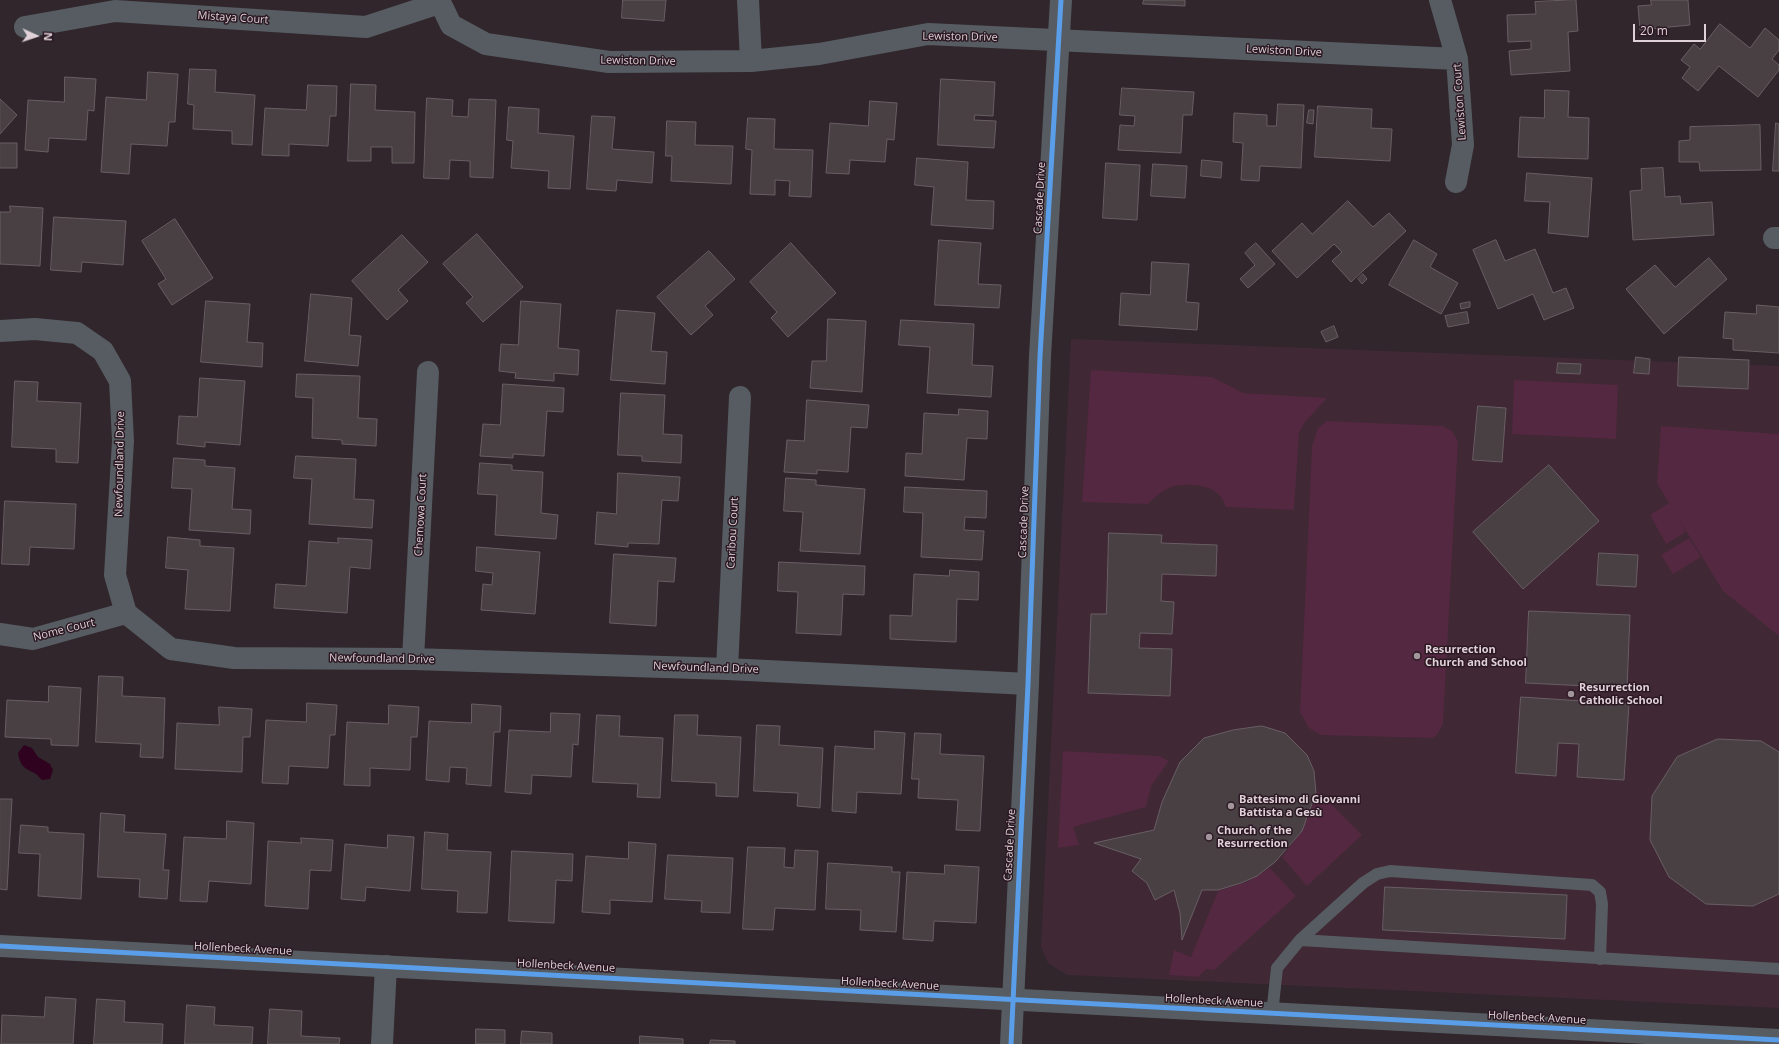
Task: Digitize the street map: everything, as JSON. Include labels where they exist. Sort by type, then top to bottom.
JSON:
[{"type":"street","points":[[748,0],[751,61]]},
{"type":"street","name":"Cascade Drive","points":[[1011,1044],[1028,684],[1040,356],[1061,0]]},
{"type":"street","name":"Lewiston Court","points":[[1440,0],[1457,59],[1463,146],[1456,182]]},
{"type":"street","name":"Lewiston Drive","points":[[439,2],[451,25],[486,44],[609,62],[751,61],[819,54],[928,34],[1457,59]]},
{"type":"street","name":"Mistaya Court","points":[[25,27],[115,11],[366,26],[439,2]]},
{"type":"street","name":"Newfoundland Drive","points":[[0,331],[35,329],[77,333],[103,351],[120,381],[123,441],[116,575],[126,613],[171,649],[234,658],[414,659],[727,669],[1028,684]]},
{"type":"street","name":"Chemowa Court","points":[[414,659],[428,372]]},
{"type":"street","name":"Caribou Court","points":[[727,669],[740,397]]},
{"type":"street","name":"Nome Court","points":[[0,634],[33,640],[126,613]]},
{"type":"street","name":"Hollenbeck Avenue","points":[[0,946],[1779,1040]]},
{"type":"street","points":[[382,1044],[386,966]]},
{"type":"lane","points":[[1272,1014],[1277,968],[1300,940],[1363,883],[1377,874],[1390,871],[1592,885],[1600,892],[1602,904],[1600,959]]},
{"type":"lane","points":[[1300,940],[1779,969]]},
{"type":"shaded area","name":"Resurrection Church and School","points":[[1071,339],[1779,366],[1779,1008],[1067,975],[1048,963],[1041,947]]},
{"type":"shaded area","points":[[1091,370],[1212,377],[1243,393],[1327,398],[1305,422],[1299,433],[1294,510],[1226,507],[1222,498],[1215,492],[1209,488],[1195,485],[1179,485],[1167,489],[1148,504],[1082,502]]},
{"type":"shaded area","points":[[1514,380],[1618,385],[1616,439],[1512,434]]},
{"type":"shaded area","points":[[1327,421],[1443,426],[1452,431],[1458,442],[1443,724],[1437,735],[1432,738],[1321,735],[1309,728],[1300,712],[1312,446],[1318,428]]},
{"type":"shaded area","points":[[1661,426],[1779,434],[1779,636],[1723,591],[1680,521],[1686,532],[1666,544],[1650,515],[1669,503],[1657,483]]},
{"type":"shaded area","points":[[1689,538],[1701,557],[1673,574],[1661,555]]},
{"type":"shaded area","points":[[24,745],[32,748],[38,757],[50,764],[53,770],[50,779],[42,780],[22,765],[18,753]]},
{"type":"shaded area","points":[[1063,751],[1159,756],[1169,761],[1151,786],[1146,807],[1073,827],[1079,845],[1058,848]]},
{"type":"shaded area","points":[[1318,791],[1362,835],[1307,886],[1282,857],[1295,841],[1304,826]]},
{"type":"shaded area","points":[[1270,868],[1296,896],[1214,970],[1206,969],[1198,977],[1169,975],[1174,950],[1191,957],[1218,891],[1247,882]]},
{"type":"building","points":[[623,0],[666,0],[664,21],[622,18]]},
{"type":"building","points":[[1144,0],[1185,0],[1185,6],[1143,4]]},
{"type":"building","points":[[1576,0],[1578,31],[1568,32],[1570,71],[1511,75],[1509,51],[1531,49],[1531,41],[1508,42],[1507,15],[1536,14],[1535,2]]},
{"type":"building","points":[[1651,0],[1688,0],[1690,25],[1640,30],[1638,6],[1651,5]]},
{"type":"building","points":[[1720,24],[1750,48],[1765,28],[1779,40],[1779,50],[1772,59],[1779,65],[1779,70],[1758,97],[1719,66],[1698,91],[1682,78],[1690,67],[1681,60],[1694,44],[1700,49]]},
{"type":"building","points":[[190,69],[216,70],[215,92],[255,95],[252,145],[232,144],[232,131],[193,129],[194,105],[188,104]]},
{"type":"building","points":[[148,72],[178,74],[175,122],[169,122],[167,146],[131,144],[129,174],[101,172],[106,97],[146,100]]},
{"type":"building","points":[[65,77],[96,79],[94,111],[88,110],[86,140],[49,138],[48,152],[25,150],[28,100],[64,102]]},
{"type":"building","points":[[941,79],[995,82],[993,116],[975,115],[974,120],[996,121],[994,148],[938,145]]},
{"type":"building","points":[[351,84],[376,85],[375,110],[415,112],[414,163],[392,163],[392,147],[371,147],[371,161],[348,161]]},
{"type":"building","points":[[308,85],[337,86],[336,116],[330,116],[328,146],[289,144],[289,156],[262,155],[265,108],[306,110]]},
{"type":"building","points":[[1122,88],[1194,92],[1192,115],[1183,115],[1181,153],[1118,150],[1120,125],[1134,126],[1135,116],[1120,115]]},
{"type":"building","points":[[1545,90],[1569,91],[1568,117],[1589,118],[1588,159],[1518,157],[1520,117],[1544,118]]},
{"type":"building","points":[[427,98],[453,100],[452,116],[468,117],[469,99],[496,100],[493,178],[470,177],[470,161],[450,160],[449,179],[424,178]]},
{"type":"building","points":[[0,99],[17,115],[0,134]]},
{"type":"building","points":[[870,101],[897,103],[894,140],[887,139],[885,162],[850,160],[849,174],[826,173],[830,123],[868,126]]},
{"type":"building","points":[[1278,104],[1304,105],[1301,168],[1260,166],[1259,181],[1241,180],[1243,143],[1233,142],[1234,113],[1267,115],[1267,126],[1276,126]]},
{"type":"building","points":[[1318,106],[1372,109],[1371,128],[1392,129],[1390,161],[1315,157]]},
{"type":"building","points":[[509,107],[539,109],[538,133],[574,136],[570,189],[548,188],[549,171],[511,168],[513,141],[507,140]]},
{"type":"building","points":[[1309,110],[1314,110],[1313,124],[1307,123]]},
{"type":"building","points":[[592,116],[615,117],[612,149],[654,152],[652,183],[617,180],[616,191],[587,189]]},
{"type":"building","points":[[748,118],[775,119],[774,149],[813,150],[811,197],[789,196],[790,181],[775,180],[775,195],[750,194],[752,150],[746,149]]},
{"type":"building","points":[[667,121],[696,122],[695,145],[733,146],[731,184],[671,181],[672,156],[666,156]]},
{"type":"building","points":[[1776,123],[1779,124],[1779,171],[1773,171]]},
{"type":"building","points":[[1760,125],[1761,170],[1700,171],[1699,162],[1679,162],[1679,141],[1690,140],[1690,127]]},
{"type":"building","points":[[0,143],[17,143],[17,168],[0,168]]},
{"type":"building","points":[[917,158],[968,162],[966,200],[994,201],[993,229],[931,225],[934,187],[915,185]]},
{"type":"building","points":[[1202,160],[1222,162],[1221,178],[1201,176]]},
{"type":"building","points":[[1106,163],[1140,165],[1137,220],[1103,218]]},
{"type":"building","points":[[1153,164],[1187,166],[1185,198],[1151,196]]},
{"type":"building","points":[[1663,168],[1665,197],[1680,196],[1681,204],[1712,202],[1714,235],[1633,240],[1630,191],[1642,190],[1641,169]]},
{"type":"building","points":[[1527,173],[1592,178],[1588,237],[1548,233],[1550,202],[1525,201]]},
{"type":"building","points":[[1348,201],[1373,227],[1389,213],[1406,231],[1351,282],[1332,261],[1342,252],[1334,244],[1297,278],[1272,251],[1302,223],[1312,234]]},
{"type":"building","points":[[10,206],[43,208],[40,266],[0,264],[0,212],[10,212]]},
{"type":"building","points":[[54,217],[126,221],[123,265],[82,262],[81,272],[51,270]]},
{"type":"building","points":[[175,219],[213,278],[172,305],[158,284],[166,279],[142,241]]},
{"type":"building","points":[[477,234],[523,287],[483,322],[466,303],[473,297],[443,264]]},
{"type":"building","points":[[402,235],[428,262],[398,290],[408,301],[387,320],[352,281]]},
{"type":"building","points":[[939,240],[981,243],[978,284],[1001,285],[999,308],[935,305]]},
{"type":"building","points":[[1414,240],[1437,254],[1430,267],[1458,283],[1441,314],[1389,285]]},
{"type":"building","points":[[1496,240],[1505,261],[1535,249],[1553,293],[1566,288],[1574,308],[1544,320],[1533,294],[1498,309],[1473,250]]},
{"type":"building","points":[[791,243],[836,293],[788,337],[771,318],[777,312],[750,282]]},
{"type":"building","points":[[1256,243],[1275,264],[1248,288],[1240,279],[1255,265],[1245,253]]},
{"type":"building","points":[[709,251],[735,279],[705,306],[713,315],[691,335],[657,297]]},
{"type":"building","points":[[1709,258],[1727,279],[1664,334],[1626,289],[1655,265],[1675,287]]},
{"type":"building","points":[[1152,262],[1189,264],[1186,302],[1199,303],[1197,330],[1119,325],[1121,293],[1150,295]]},
{"type":"building","points":[[1363,274],[1367,279],[1362,284],[1358,279]]},
{"type":"building","points":[[311,294],[352,298],[349,335],[361,336],[358,366],[305,361]]},
{"type":"building","points":[[206,301],[250,304],[247,342],[263,343],[262,367],[201,362]]},
{"type":"building","points":[[521,301],[561,304],[558,348],[579,350],[578,375],[554,373],[554,381],[515,378],[516,373],[499,371],[501,344],[518,345]]},
{"type":"building","points":[[1470,302],[1470,307],[1461,309],[1460,304]]},
{"type":"building","points":[[1757,305],[1779,307],[1779,353],[1733,350],[1733,339],[1723,338],[1725,312],[1756,314]]},
{"type":"building","points":[[617,310],[655,313],[651,351],[667,352],[665,384],[611,380]]},
{"type":"building","points":[[1467,312],[1469,323],[1448,327],[1445,316]]},
{"type":"building","points":[[828,319],[866,321],[862,392],[810,388],[812,361],[826,361]]},
{"type":"building","points":[[901,320],[974,324],[972,365],[993,366],[991,397],[927,393],[930,347],[899,345]]},
{"type":"building","points":[[1334,326],[1338,337],[1326,342],[1321,332]]},
{"type":"building","points":[[1636,357],[1650,359],[1649,374],[1634,373]]},
{"type":"building","points":[[1679,357],[1749,360],[1748,389],[1678,386]]},
{"type":"building","points":[[1558,363],[1581,364],[1580,374],[1557,373]]},
{"type":"building","points":[[297,374],[360,376],[358,418],[377,419],[376,446],[342,444],[342,440],[312,438],[313,398],[296,397]]},
{"type":"building","points":[[200,378],[245,381],[240,445],[205,442],[205,447],[177,444],[179,416],[197,417]]},
{"type":"building","points":[[15,381],[38,382],[37,401],[81,403],[78,463],[56,462],[56,449],[12,447]]},
{"type":"building","points":[[503,384],[564,388],[563,412],[547,411],[544,456],[513,454],[513,458],[480,456],[483,424],[500,425]]},
{"type":"building","points":[[621,393],[665,395],[663,434],[682,435],[681,463],[642,461],[642,456],[618,455]]},
{"type":"building","points":[[807,400],[869,405],[867,428],[851,427],[848,472],[817,470],[817,474],[784,472],[787,440],[804,441]]},
{"type":"building","points":[[1478,406],[1506,408],[1502,462],[1473,460]]},
{"type":"building","points":[[959,409],[988,411],[987,439],[967,438],[964,480],[905,476],[906,453],[922,454],[924,413],[958,415]]},
{"type":"building","points":[[296,456],[356,459],[354,499],[374,500],[372,528],[309,524],[312,479],[294,478]]},
{"type":"building","points":[[174,458],[205,460],[205,466],[235,468],[232,509],[251,510],[250,534],[189,530],[192,489],[172,488]]},
{"type":"building","points":[[480,463],[512,465],[512,470],[543,472],[541,513],[558,515],[556,539],[495,535],[497,495],[478,494]]},
{"type":"building","points":[[1549,465],[1599,521],[1523,589],[1473,532]]},
{"type":"building","points":[[618,473],[680,477],[678,501],[662,500],[659,544],[628,543],[628,547],[595,544],[597,512],[616,514]]},
{"type":"building","points":[[786,478],[816,480],[816,485],[865,489],[860,554],[800,551],[803,512],[784,511]]},
{"type":"building","points":[[905,487],[987,491],[986,518],[965,517],[964,530],[984,531],[982,560],[921,557],[923,513],[904,512]]},
{"type":"building","points":[[5,501],[76,504],[74,549],[30,547],[29,565],[2,564]]},
{"type":"building","points":[[1109,533],[1162,535],[1161,543],[1217,545],[1216,576],[1162,574],[1161,601],[1174,602],[1172,634],[1140,633],[1139,648],[1172,649],[1170,696],[1088,693],[1091,614],[1106,614]]},
{"type":"building","points":[[168,537],[200,540],[200,546],[234,548],[230,611],[185,609],[188,570],[166,568]]},
{"type":"building","points":[[338,538],[372,540],[370,569],[350,567],[347,613],[274,608],[276,584],[306,586],[309,541],[338,543]]},
{"type":"building","points":[[477,547],[540,552],[535,614],[481,610],[483,584],[492,585],[493,573],[476,571]]},
{"type":"building","points":[[1599,553],[1638,555],[1636,587],[1597,585]]},
{"type":"building","points":[[614,554],[676,558],[674,582],[658,581],[656,626],[610,623]]},
{"type":"building","points":[[779,562],[865,566],[864,595],[843,594],[841,635],[796,633],[798,592],[778,591]]},
{"type":"building","points":[[950,570],[979,572],[978,600],[957,599],[956,642],[890,639],[890,615],[912,616],[914,574],[949,576]]},
{"type":"building","points":[[1529,611],[1630,615],[1627,688],[1526,683]]},
{"type":"building","points":[[99,676],[123,677],[122,696],[165,698],[163,758],[140,757],[141,744],[96,742]]},
{"type":"building","points":[[49,686],[81,688],[78,746],[51,745],[51,739],[5,737],[7,700],[48,702]]},
{"type":"building","points":[[1521,697],[1629,704],[1624,780],[1577,777],[1579,744],[1558,743],[1556,776],[1516,773]]},
{"type":"building","points":[[307,703],[337,705],[335,735],[330,735],[328,768],[289,766],[288,784],[262,783],[266,720],[306,722]]},
{"type":"building","points":[[472,704],[501,706],[500,732],[494,732],[491,786],[466,784],[467,768],[450,767],[449,782],[426,780],[429,721],[471,723]]},
{"type":"building","points":[[389,705],[419,707],[417,737],[411,737],[410,770],[370,768],[370,786],[344,785],[347,722],[388,724]]},
{"type":"building","points":[[219,707],[252,709],[250,737],[243,737],[242,772],[175,769],[177,723],[219,725]]},
{"type":"building","points":[[551,713],[580,714],[578,745],[573,744],[571,777],[532,775],[531,794],[505,792],[509,730],[550,732]]},
{"type":"building","points":[[597,715],[620,716],[619,736],[663,738],[660,798],[637,797],[638,784],[593,782]]},
{"type":"building","points":[[675,715],[698,715],[697,735],[741,737],[738,797],[716,796],[716,783],[672,781]]},
{"type":"building","points":[[757,725],[780,726],[779,745],[823,748],[820,808],[797,806],[798,793],[754,791]]},
{"type":"building","name":"Church of the Resurrection","points":[[1262,726],[1285,733],[1307,755],[1314,771],[1316,793],[1302,831],[1275,862],[1257,876],[1218,890],[1202,890],[1182,940],[1180,913],[1174,890],[1155,900],[1147,883],[1132,871],[1141,859],[1094,843],[1154,830],[1162,802],[1180,762],[1204,738],[1233,730]]},
{"type":"building","points":[[875,731],[905,733],[901,794],[857,792],[856,813],[832,811],[835,746],[874,749]]},
{"type":"building","points":[[915,733],[941,734],[940,754],[984,756],[980,831],[956,830],[958,800],[918,798],[919,779],[912,779]]},
{"type":"building","points":[[1718,739],[1761,741],[1779,752],[1779,894],[1753,906],[1706,904],[1669,877],[1650,840],[1652,796],[1677,757]]},
{"type":"building","points":[[0,799],[12,799],[7,890],[0,889]]},
{"type":"building","points":[[101,813],[125,815],[124,832],[166,834],[163,870],[169,870],[167,899],[139,897],[140,879],[98,877]]},
{"type":"building","points":[[227,821],[254,823],[251,884],[209,881],[207,902],[180,901],[184,837],[226,839]]},
{"type":"building","points":[[21,825],[48,827],[48,832],[84,834],[81,899],[38,896],[40,854],[19,853]]},
{"type":"building","points":[[425,832],[448,834],[447,850],[491,852],[487,913],[457,912],[458,891],[422,889]]},
{"type":"building","points":[[388,835],[414,837],[410,891],[366,887],[365,901],[341,899],[345,844],[387,848]]},
{"type":"building","points":[[301,838],[333,840],[331,871],[310,870],[308,909],[265,906],[268,841],[301,843]]},
{"type":"building","points":[[629,842],[656,844],[652,902],[610,900],[610,914],[582,912],[586,856],[628,859]]},
{"type":"building","points":[[748,847],[785,848],[784,867],[794,868],[795,850],[818,851],[815,910],[775,908],[773,930],[743,929]]},
{"type":"building","points":[[512,851],[573,854],[572,881],[556,880],[554,923],[509,921]]},
{"type":"building","points":[[668,855],[733,858],[730,913],[701,912],[702,901],[665,899]]},
{"type":"building","points":[[828,863],[892,867],[892,872],[900,872],[896,932],[860,930],[861,910],[826,909]]},
{"type":"building","points":[[945,865],[979,867],[976,923],[934,921],[933,941],[903,939],[907,872],[944,874]]},
{"type":"building","points":[[1385,887],[1567,895],[1565,939],[1383,930]]},
{"type":"building","points":[[46,997],[76,999],[73,1044],[1,1044],[2,1015],[44,1017]]},
{"type":"building","points":[[97,999],[125,1001],[124,1022],[163,1024],[162,1044],[94,1044]]},
{"type":"building","points":[[187,1005],[215,1007],[214,1025],[253,1027],[252,1044],[185,1044]]},
{"type":"building","points":[[270,1009],[302,1011],[301,1036],[340,1038],[339,1044],[268,1044]]},
{"type":"building","points":[[476,1029],[505,1030],[505,1044],[476,1044]]},
{"type":"building","points":[[522,1031],[552,1033],[552,1044],[521,1044]]},
{"type":"building","points":[[640,1036],[683,1039],[683,1044],[640,1044]]},
{"type":"building","points":[[711,1040],[735,1041],[735,1044],[710,1044]]},
{"type":"cycle path","points":[[1011,1044],[1028,684],[1040,356],[1061,0]]},
{"type":"cycle path","points":[[0,946],[1779,1040]]},
{"type":"place","name":"Resurrection Church and School","points":[[1417,656]]},
{"type":"place","name":"Resurrection Catholic School","points":[[1571,694]]},
{"type":"place","name":"Battesimo di Giovanni Battista a Gesù","points":[[1231,806]]},
{"type":"place","name":"Church of the Resurrection","points":[[1209,837]]}]
